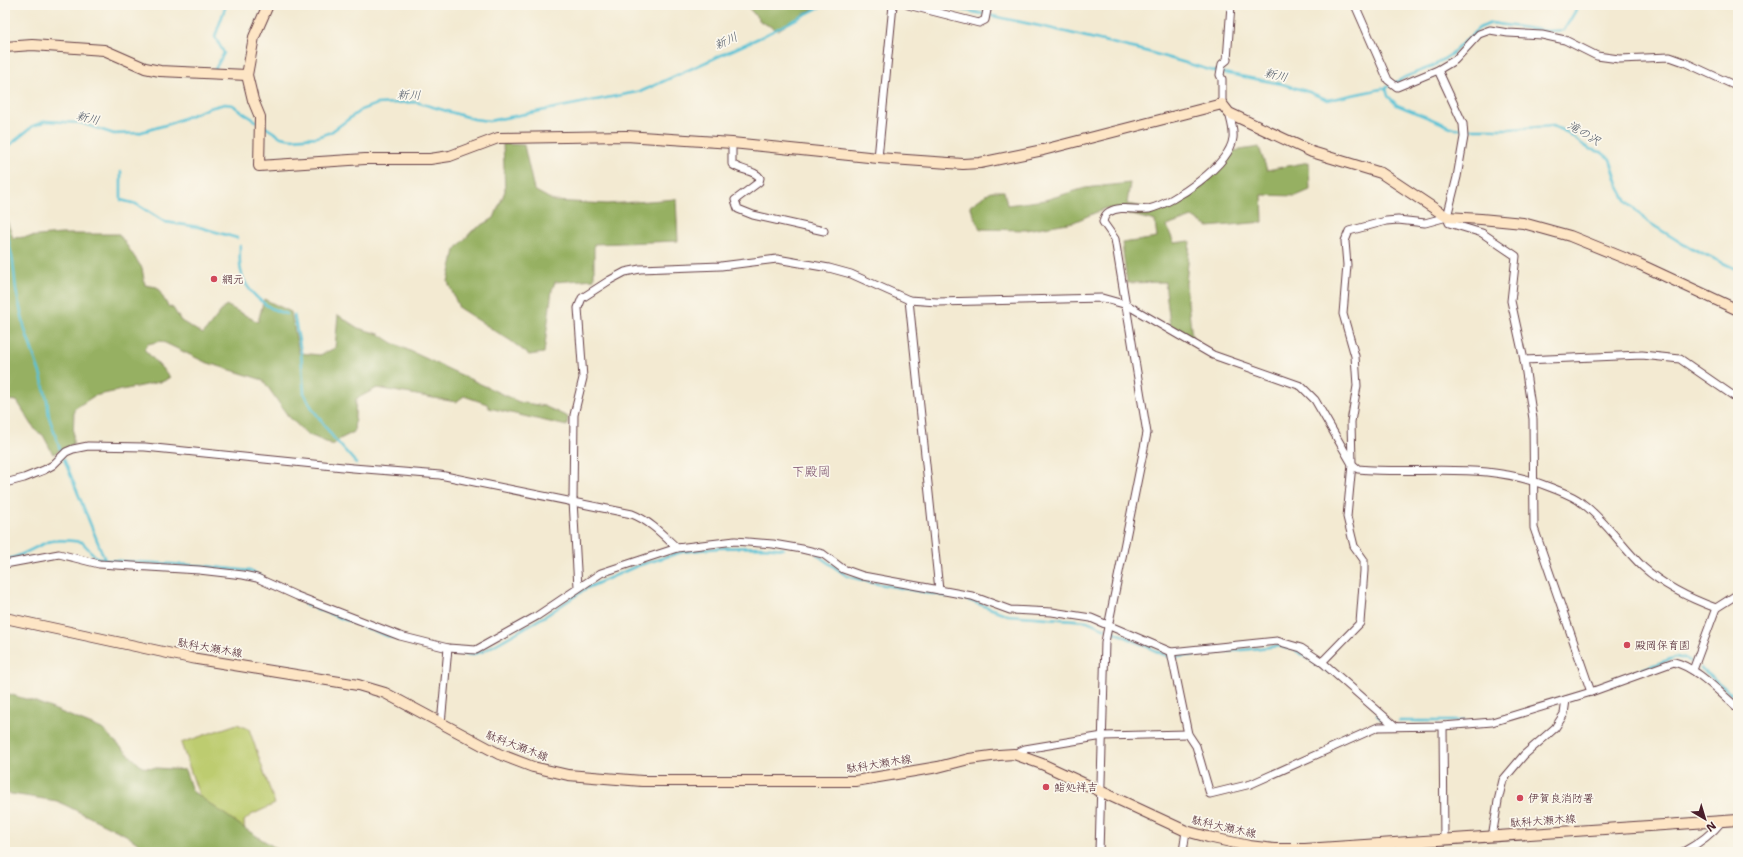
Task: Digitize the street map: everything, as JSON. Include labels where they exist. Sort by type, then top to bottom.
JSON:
[{"type":"street","points":[[268,5],[254,36],[247,75],[253,100],[260,117],[261,133],[259,166],[365,159],[430,159],[450,156],[498,138],[626,136],[732,143],[878,158],[963,164],[980,163],[1043,150],[1222,104]]},
{"type":"street","points":[[878,158],[893,5]]},
{"type":"street","points":[[908,5],[979,23],[985,20],[988,8]]},
{"type":"street","points":[[1231,5],[1228,60],[1222,64],[1220,75],[1222,79],[1222,104],[1229,113],[1312,152],[1381,173],[1447,217]]},
{"type":"street","points":[[1355,5],[1389,81],[1397,87],[1438,70],[1455,60],[1479,34],[1490,30],[1508,34],[1542,35],[1565,40],[1597,56],[1619,59],[1670,57],[1738,87]]},
{"type":"street","points":[[5,47],[32,45],[104,50],[146,68],[160,71],[247,75]]},
{"type":"street","points":[[1438,70],[1463,124],[1464,135],[1457,177],[1447,217],[1449,223],[1482,233],[1516,256],[1511,301],[1524,360],[1533,419],[1534,528],[1591,692]]},
{"type":"street","points":[[1099,852],[1102,792],[1105,642],[1147,433],[1127,305],[1115,240],[1103,222],[1104,216],[1117,209],[1148,209],[1170,201],[1206,175],[1225,155],[1233,139],[1229,113]]},
{"type":"street","points":[[732,143],[732,164],[737,168],[758,174],[760,178],[759,182],[736,200],[738,209],[753,215],[824,231]]},
{"type":"street","points":[[1322,662],[1360,623],[1364,560],[1354,546],[1347,517],[1352,464],[1351,422],[1357,386],[1355,356],[1343,314],[1347,265],[1345,240],[1349,231],[1386,220],[1425,223],[1447,217],[1523,223],[1570,236],[1639,264],[1738,310]]},
{"type":"street","points":[[578,587],[573,501],[574,415],[583,378],[578,308],[582,298],[625,272],[640,269],[721,266],[777,258],[829,268],[851,274],[909,300],[937,302],[1102,298],[1127,305],[1213,355],[1301,386],[1315,400],[1352,464],[1358,469],[1484,471],[1534,481],[1569,495],[1582,503],[1643,567],[1662,581],[1700,602],[1716,608]]},
{"type":"street","points":[[909,300],[939,590]]},
{"type":"street","points":[[1524,360],[1642,355],[1680,359],[1738,399]]},
{"type":"street","points":[[5,483],[24,478],[44,470],[53,465],[66,452],[88,446],[145,447],[353,468],[440,475],[504,489],[573,501],[642,518],[677,548]]},
{"type":"street","points":[[5,564],[59,554],[99,564],[199,570],[243,575],[257,578],[297,596],[400,636],[448,648],[476,650],[537,616],[600,573],[677,548],[735,541],[773,544],[802,548],[823,554],[843,570],[863,576],[972,596],[1010,610],[1052,612],[1092,618],[1172,655],[1277,641],[1301,648],[1322,662],[1395,726]]},
{"type":"street","points":[[1693,670],[1716,608],[1738,594]]},
{"type":"street","name":"駄科大瀬木線","points":[[5,618],[191,658],[358,685],[385,693],[499,754],[533,767],[568,775],[642,781],[855,781],[938,767],[969,759],[999,754],[1014,754],[1042,764],[1186,831],[1208,838],[1274,849],[1312,849],[1738,820]]},
{"type":"street","points":[[441,724],[448,648]]},
{"type":"street","points":[[1172,655],[1188,734],[1196,746],[1210,794],[1251,784],[1378,727],[1443,726],[1492,722],[1591,692],[1674,662],[1684,664],[1693,670],[1738,708]]},
{"type":"street","points":[[1492,837],[1503,780],[1524,754],[1555,728],[1564,714],[1566,700]]},
{"type":"street","points":[[1443,726],[1444,840]]},
{"type":"street","points":[[1014,754],[1025,749],[1103,736],[1188,734]]},
{"type":"street","points":[[1683,852],[1699,844],[1722,821]]},
{"type":"street","points":[[1183,852],[1186,831]]},
{"type":"green space","points":[[746,5],[819,5],[778,30],[761,22]]},
{"type":"green space","points":[[503,144],[524,145],[534,190],[554,201],[607,204],[676,199],[678,241],[594,244],[594,279],[555,282],[552,290],[544,353],[529,355],[511,341],[459,308],[448,282],[455,250],[472,231],[494,218],[505,191]]},
{"type":"green space","points":[[1259,147],[1267,170],[1309,162],[1310,190],[1296,196],[1262,195],[1263,222],[1208,227],[1192,217],[1167,226],[1174,243],[1190,241],[1186,284],[1192,338],[1170,325],[1165,282],[1127,283],[1122,243],[1157,238],[1155,221],[1106,208],[1074,222],[1026,230],[980,229],[970,206],[991,191],[1004,191],[1007,205],[1045,200],[1085,188],[1130,183],[1127,204],[1163,211],[1204,184],[1233,151]]},
{"type":"green space","points":[[5,215],[13,238],[62,234],[119,234],[142,268],[145,285],[157,287],[168,306],[173,308],[181,321],[203,334],[226,305],[258,322],[264,299],[291,312],[299,353],[320,355],[335,348],[338,315],[358,328],[379,334],[393,343],[519,402],[544,406],[568,417],[567,426],[489,408],[487,404],[464,396],[456,402],[377,388],[356,399],[354,432],[340,439],[333,445],[307,434],[288,416],[263,380],[205,362],[161,341],[148,344],[144,349],[170,377],[164,381],[94,396],[74,409],[73,444],[53,454],[43,435],[36,431],[17,401],[5,400]]},
{"type":"green space","points":[[5,693],[36,702],[102,729],[142,767],[185,770],[192,791],[247,830],[282,852],[150,852],[126,835],[57,801],[5,793]]},
{"type":"green space","points":[[237,724],[249,729],[275,804],[251,815],[244,821],[245,840],[203,807],[181,743]]},
{"type":"waterway","points":[[214,71],[224,53],[215,37],[226,5]]},
{"type":"waterway","name":"新川","points":[[262,125],[281,137],[291,139],[317,137],[331,132],[361,110],[377,104],[416,102],[474,119],[489,121],[642,91],[759,38],[824,5]]},
{"type":"waterway","name":"新川","points":[[941,5],[1049,28],[1145,51],[1213,71],[1282,84],[1309,92],[1328,100],[1386,88],[1405,77],[1433,66],[1450,55],[1479,28],[1491,23],[1548,31],[1564,30],[1579,5]]},
{"type":"waterway","name":"滝の沢","points":[[1386,88],[1388,96],[1397,105],[1456,129],[1509,129],[1553,126],[1566,132],[1589,149],[1601,152],[1610,159],[1619,187],[1627,202],[1648,222],[1683,244],[1738,270]]},
{"type":"waterway","name":"新川","points":[[5,149],[33,126],[46,121],[81,123],[114,134],[138,133],[169,124],[209,108],[225,104],[233,105],[256,121]]},
{"type":"waterway","points":[[121,172],[121,200],[136,204],[165,222],[199,227],[237,238]]},
{"type":"waterway","points":[[5,224],[13,262],[16,290],[25,330],[41,376],[47,400],[49,417],[60,449]]},
{"type":"waterway","points":[[240,246],[240,268],[247,286],[265,304],[279,312],[287,314]]},
{"type":"waterway","points":[[294,315],[301,352],[304,393],[312,408],[333,437],[356,463]]},
{"type":"waterway","points":[[64,459],[105,560]]},
{"type":"waterway","points":[[5,560],[48,542],[65,540],[82,542],[96,557],[105,560],[205,566],[250,571],[260,576]]},
{"type":"waterway","points":[[449,651],[470,655],[484,651],[547,615],[587,588],[637,566],[682,552],[718,548],[763,547],[784,549]]},
{"type":"waterway","points":[[817,555],[847,576],[873,583],[968,600],[1008,615],[1087,621],[1106,629]]},
{"type":"waterway","points":[[304,601],[305,604],[390,637],[440,650]]},
{"type":"waterway","points":[[1113,631],[1167,656],[1176,657],[1279,646],[1295,650],[1328,672]]},
{"type":"waterway","points":[[1596,686],[1676,657],[1693,663]]},
{"type":"waterway","points":[[1701,668],[1738,699]]},
{"type":"waterway","points":[[1377,715],[1384,721]]},
{"type":"waterway","points":[[1399,721],[1464,721]]},
{"type":"place","name":"網元","points":[[214,279]]},
{"type":"place","name":"殿岡保育園","points":[[1627,645]]},
{"type":"place","name":"鮨処祥吉","points":[[1046,787]]},
{"type":"place","name":"伊賀良消防署","points":[[1520,798]]},
{"type":"district","name":"下殿岡","points":[[811,471]]}]
